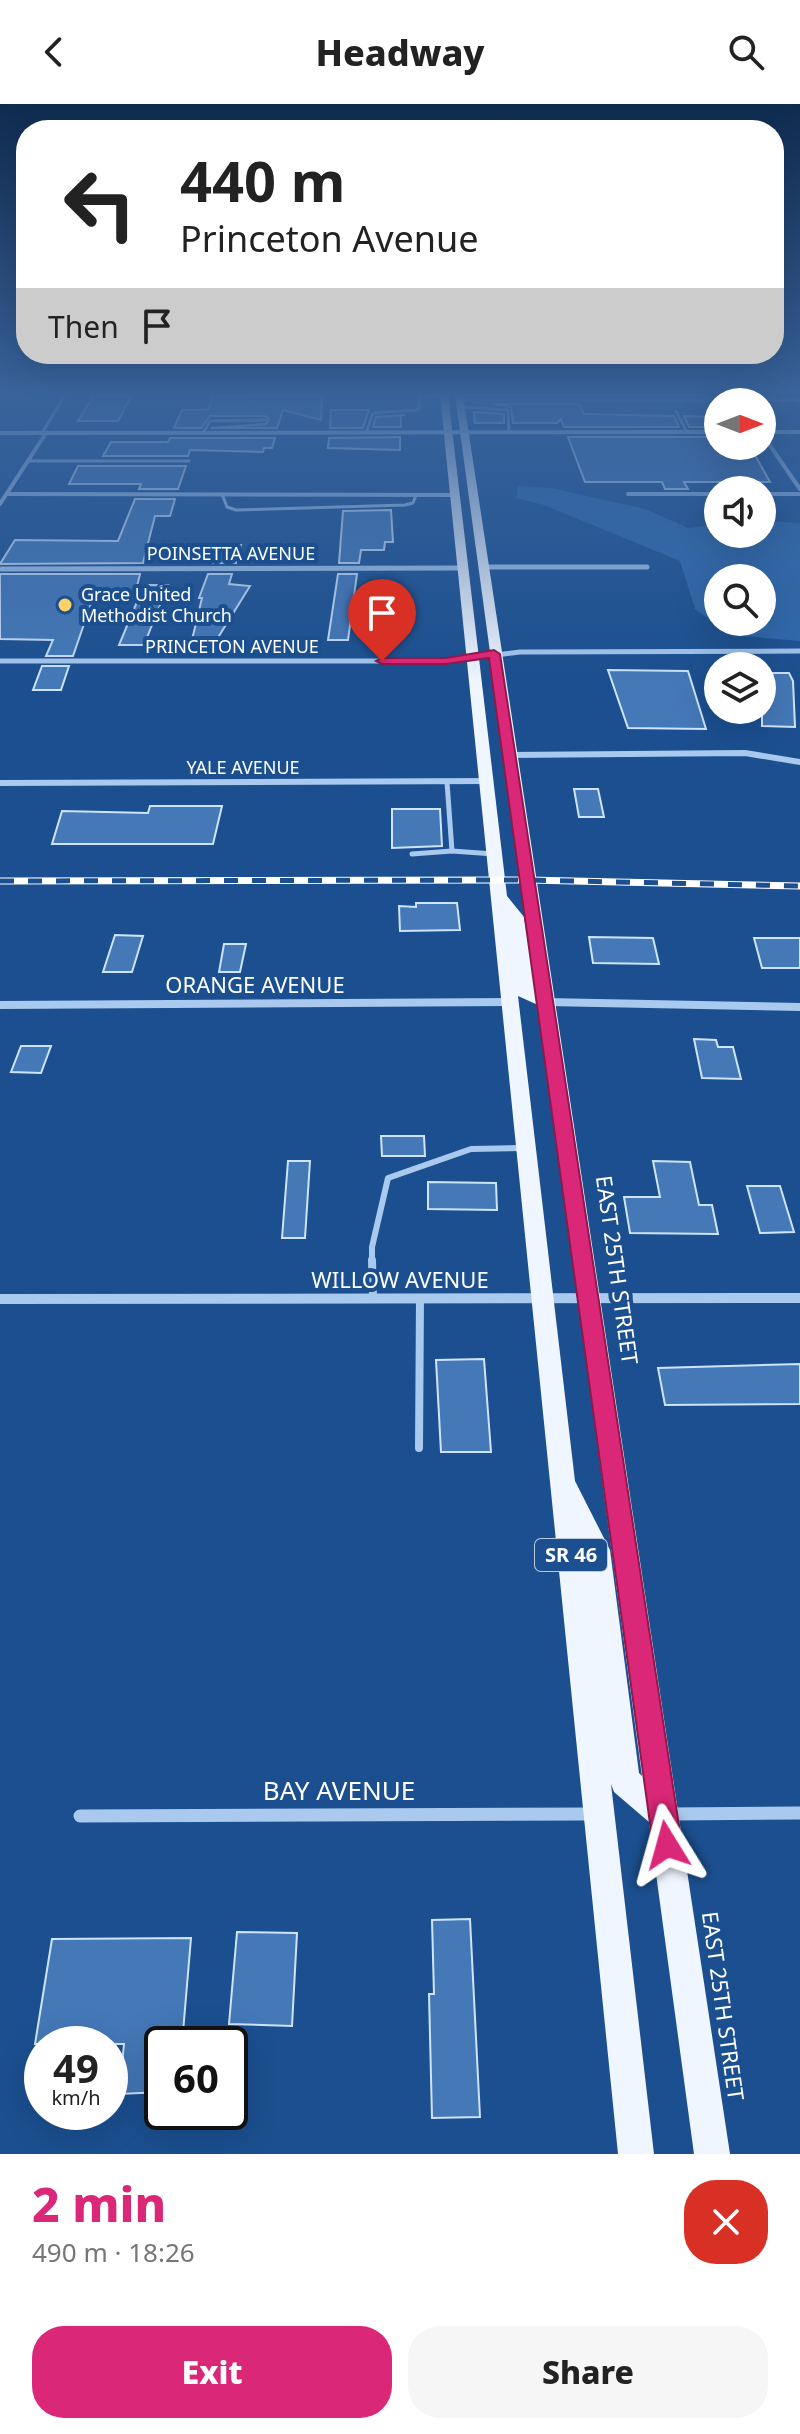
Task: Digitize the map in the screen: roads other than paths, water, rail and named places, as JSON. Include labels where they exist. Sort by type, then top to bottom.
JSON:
[{"type":"main road","name":"SR 46","points":[[455,491],[636,2154]]},
{"type":"main road","name":"EAST 25TH STREET","points":[[472,491],[712,2154]]},
{"type":"main road","points":[[460,532],[468,539],[471,562],[482,567]]},
{"type":"main road","points":[[499,896],[516,917],[525,992],[546,1002]]},
{"type":"main road","points":[[562,1476],[597,1550],[625,1781],[663,1814]]},
{"type":"street","points":[[0,504],[9,491]]},
{"type":"street","points":[[776,493],[800,491]]},
{"type":"street","points":[[7,494],[455,495]]},
{"type":"street","points":[[628,494],[704,494]]},
{"type":"street","points":[[482,567],[647,567]]},
{"type":"street","name":"POINSETTA AVENUE","points":[[0,569],[463,568]]},
{"type":"street","name":"PRINCETON AVENUE","points":[[0,661],[446,661],[494,654],[800,651]]},
{"type":"street","points":[[509,755],[745,753],[800,762]]},
{"type":"street","name":"YALE AVENUE","points":[[0,783],[486,781]]},
{"type":"street","name":"ORANGE AVENUE","points":[[0,1005],[510,1002]]},
{"type":"street","points":[[546,1002],[800,1007]]},
{"type":"street","name":"WILLOW AVENUE","points":[[0,1299],[800,1298]]},
{"type":"street","points":[[663,1814],[800,1813]]},
{"type":"street","name":"BAY AVENUE","points":[[80,1816],[599,1814]]},
{"type":"lane","points":[[222,494],[227,507],[236,510],[405,505],[413,503],[416,495]]},
{"type":"lane","points":[[447,782],[452,851]]},
{"type":"lane","points":[[412,854],[452,851],[494,854]]},
{"type":"lane","points":[[373,1298],[372,1247],[388,1178],[471,1149],[526,1148]]},
{"type":"lane","points":[[419,1448],[420,1298]]},
{"type":"railway","points":[[0,881],[528,880],[800,886]]},
{"type":"place","name":"Grace United Methodist Church","points":[[65,605]]}]
